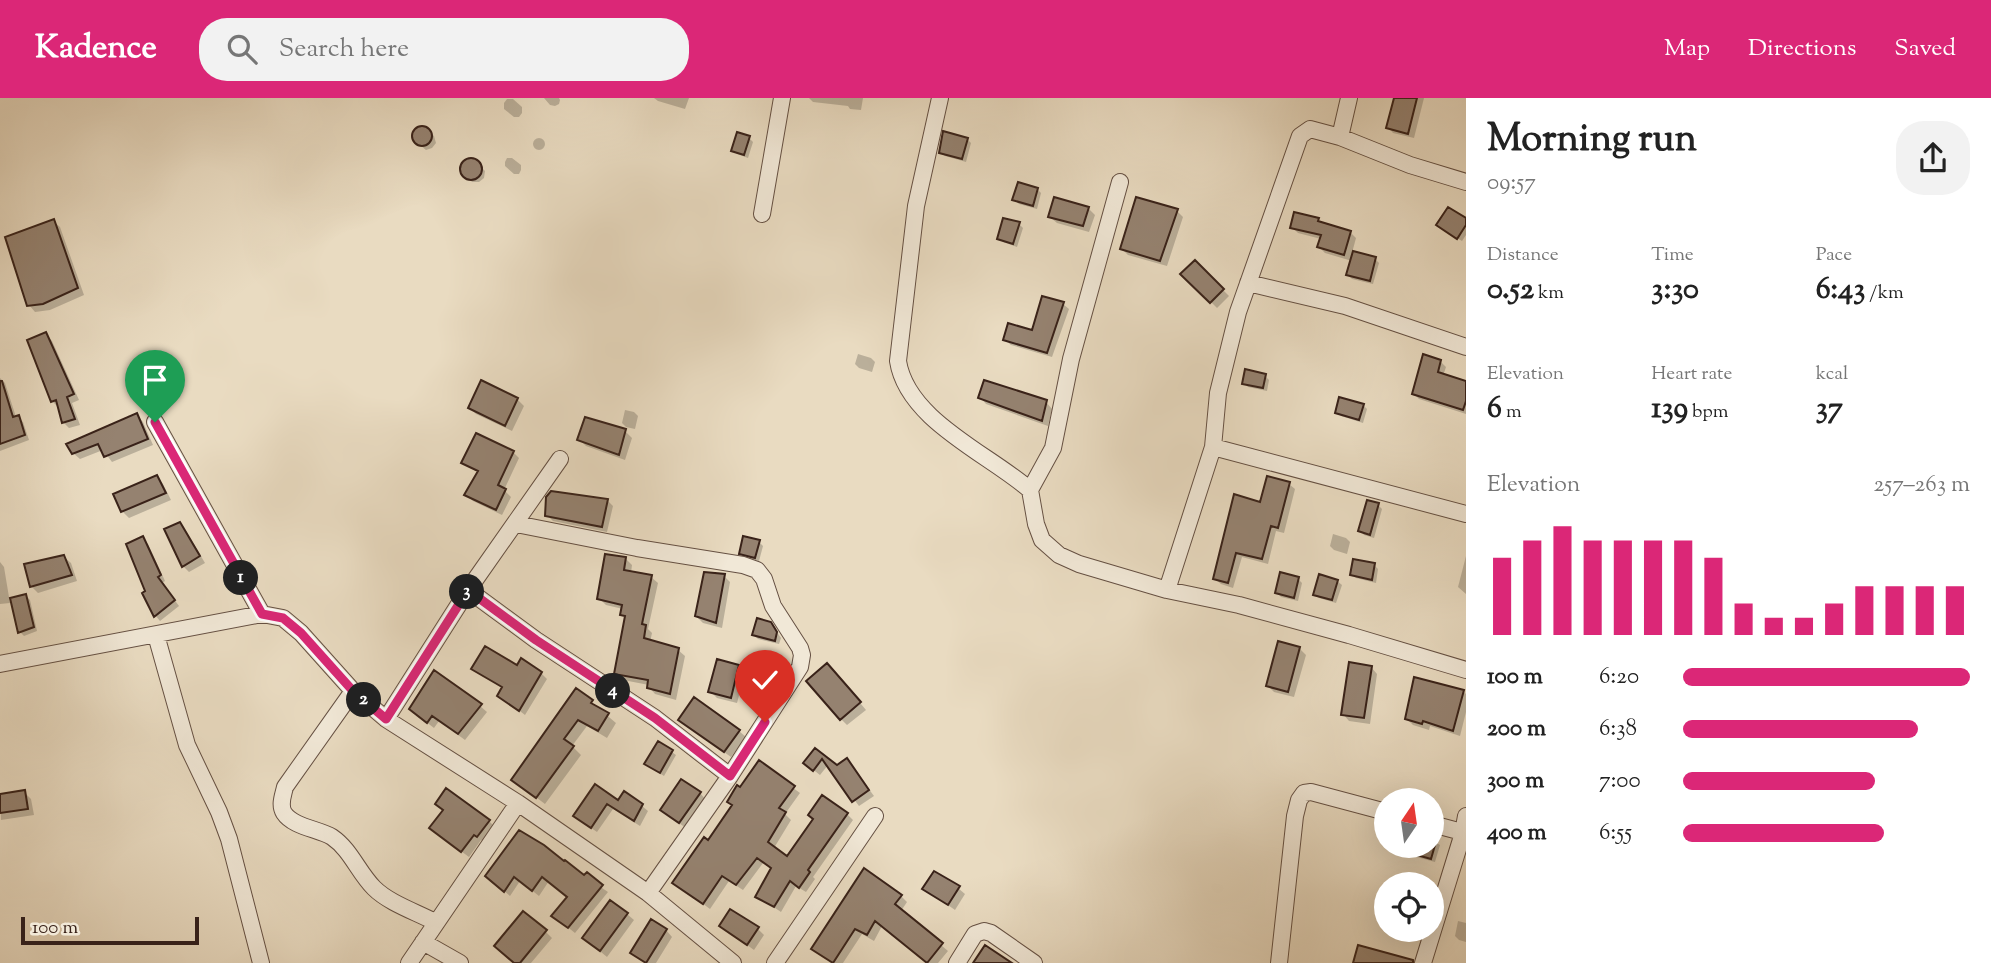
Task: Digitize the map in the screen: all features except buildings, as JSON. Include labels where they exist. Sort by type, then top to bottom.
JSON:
[{"type":"street","points":[[762,214],[782,98]]},
{"type":"street","points":[[940,98],[916,206],[898,361],[900,376],[907,389],[933,418],[1030,489]]},
{"type":"street","points":[[1340,137],[1349,98]]},
{"type":"street","points":[[1167,590],[1213,447],[1218,393],[1235,323],[1300,136],[1310,129],[1340,137],[1410,165],[1466,182]]},
{"type":"street","points":[[1120,182],[1071,359],[1053,449],[1030,489],[1035,524],[1042,540],[1048,548],[1079,564],[1466,670]]},
{"type":"street","points":[[1248,284],[1345,306],[1466,347]]},
{"type":"street","points":[[155,422],[262,614]]},
{"type":"street","points":[[1213,447],[1466,514]]},
{"type":"street","points":[[386,719],[468,590],[560,459]]},
{"type":"street","points":[[516,524],[757,569],[764,579],[773,606],[802,655],[800,667],[730,776],[649,893]]},
{"type":"street","points":[[468,590],[536,640],[655,718],[730,776]]},
{"type":"street","points":[[0,664],[262,614],[283,618],[301,633],[353,691],[386,719],[518,803],[649,893],[733,963]]},
{"type":"street","points":[[156,635],[187,746],[229,839],[261,963]]},
{"type":"street","points":[[353,691],[285,787],[281,800],[282,812],[289,820],[330,836],[342,845],[380,893],[435,922]]},
{"type":"street","points":[[1279,963],[1299,800],[1304,793],[1311,792],[1374,809]]},
{"type":"street","points":[[409,963],[518,803]]},
{"type":"street","points":[[775,963],[875,816]]},
{"type":"street","points":[[1423,963],[1465,833],[1466,816]]},
{"type":"street","points":[[1444,827],[1465,833]]},
{"type":"street","points":[[957,963],[975,934],[984,931],[1034,963]]},
{"type":"street","points":[[423,942],[460,963]]},
{"type":"route","points":[[155,422],[262,614],[283,618],[301,633],[353,691],[386,719],[468,590],[576,668],[655,718],[730,776],[765,722]]}]
